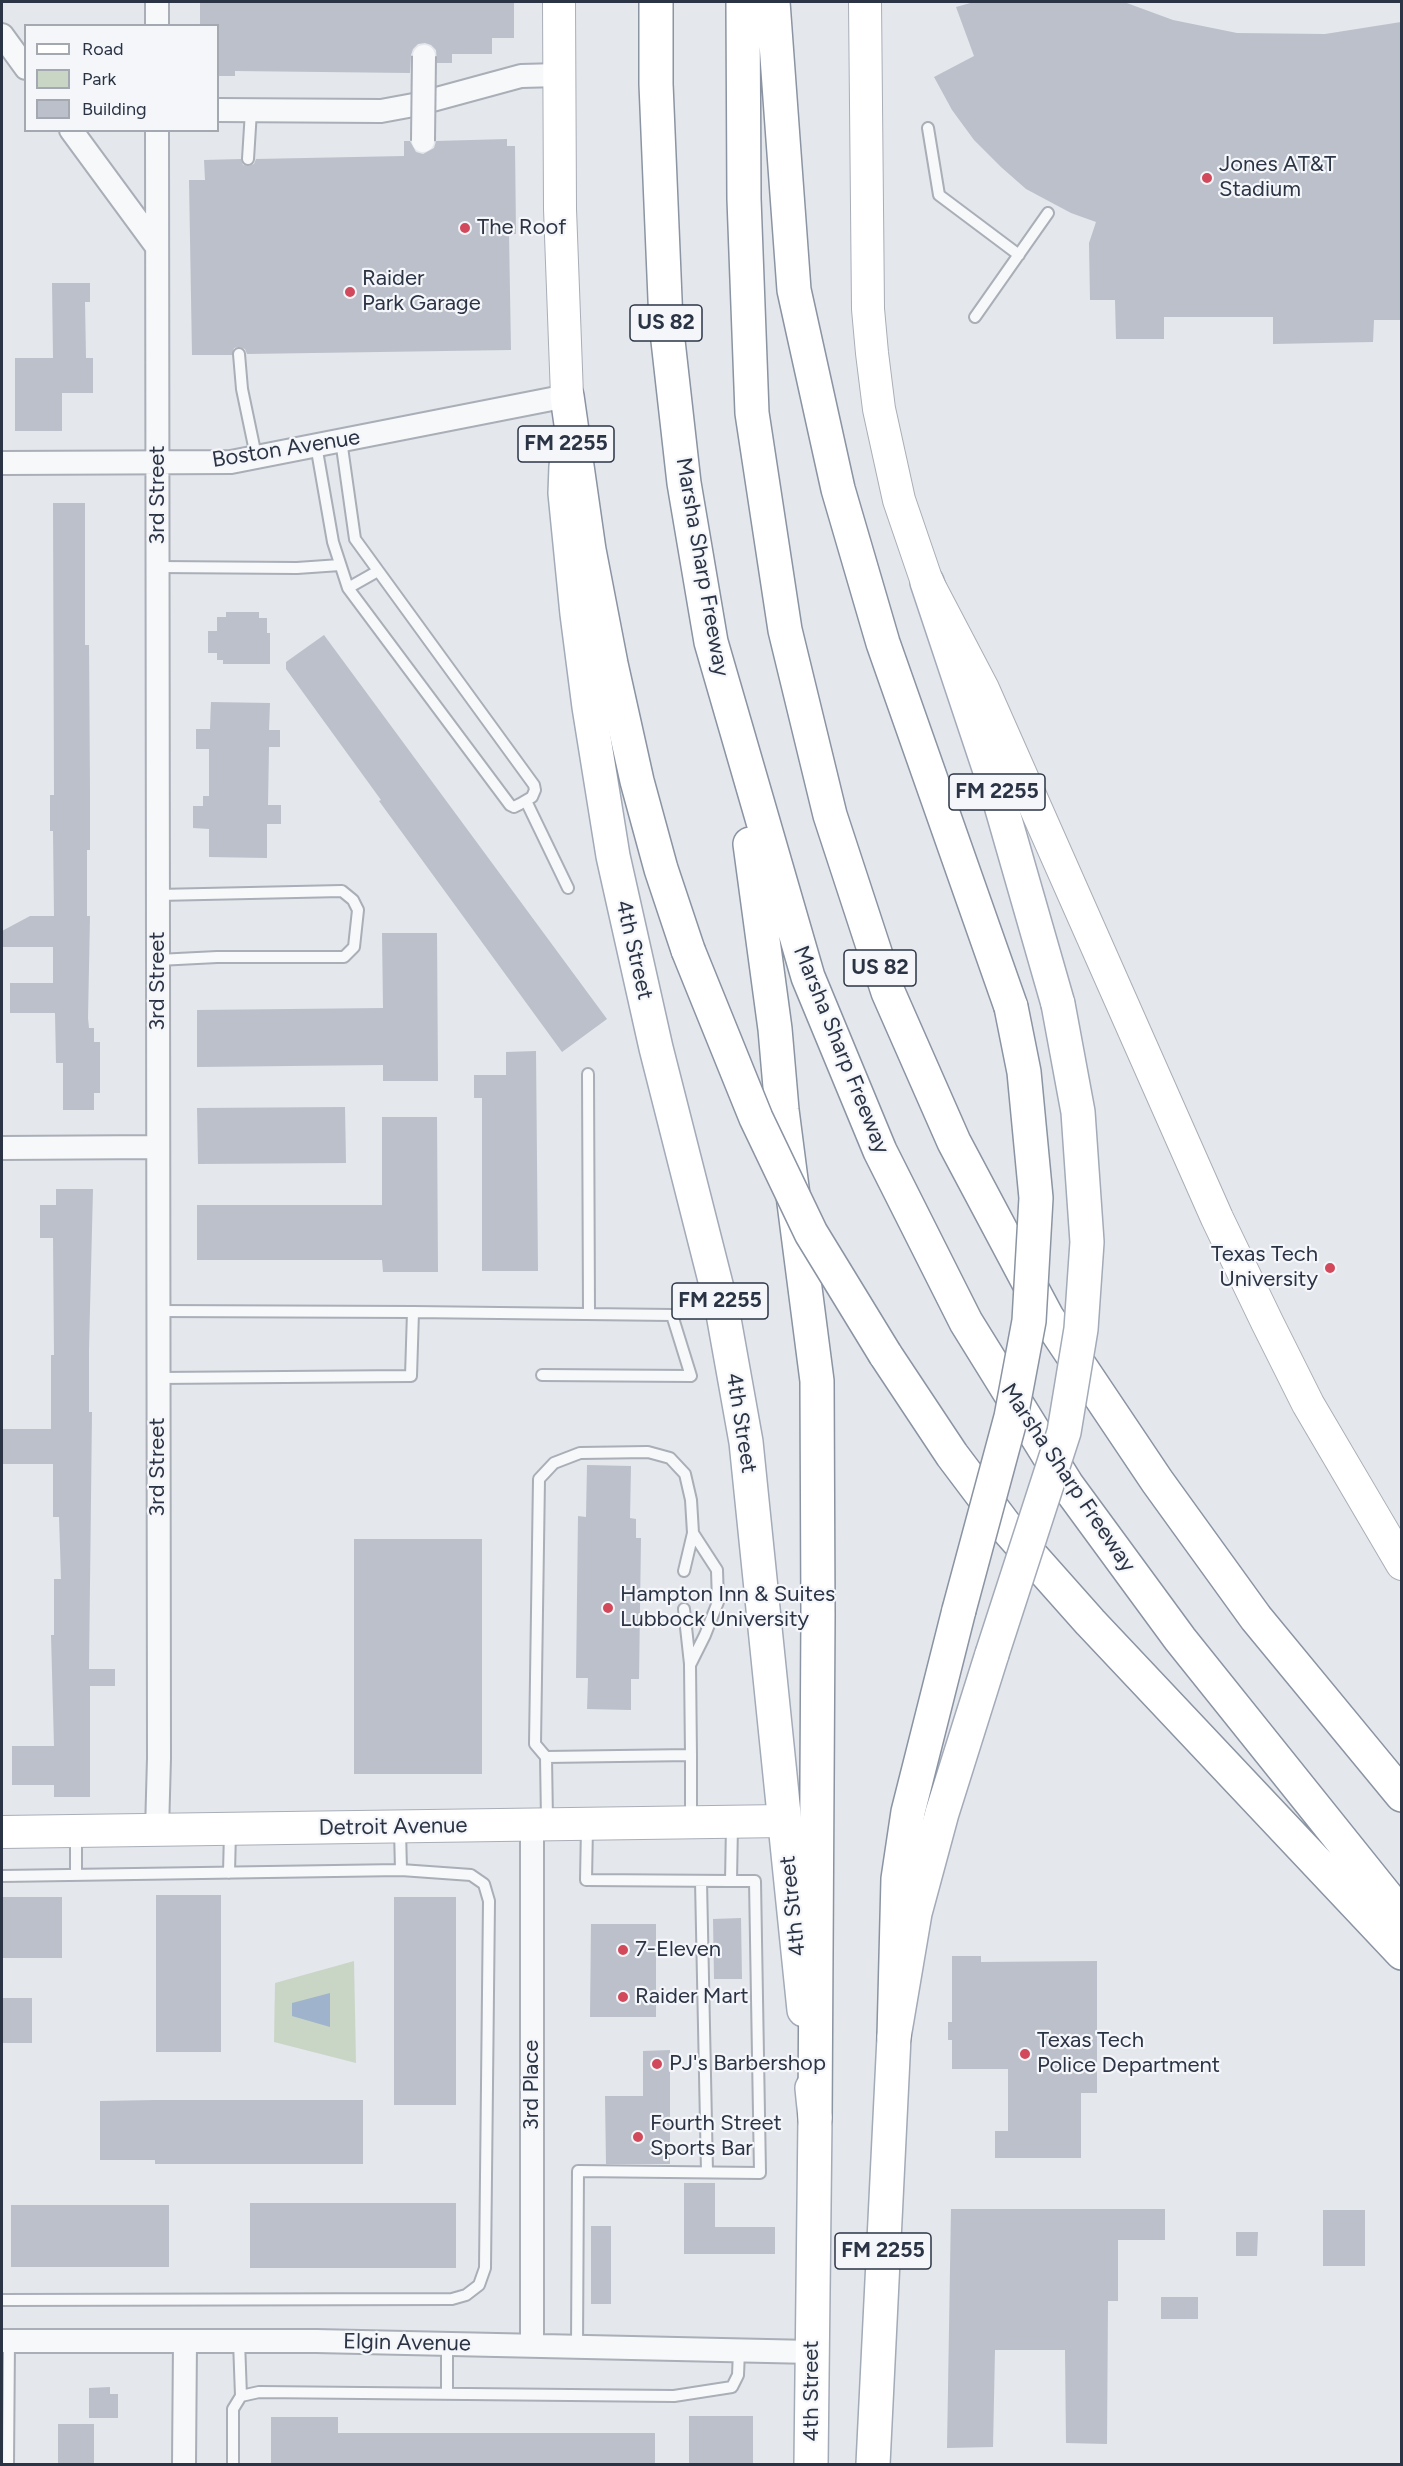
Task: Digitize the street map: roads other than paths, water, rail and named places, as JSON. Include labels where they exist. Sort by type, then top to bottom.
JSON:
[{"type":"main road","points":[[559,2],[560,208],[567,396],[587,539],[611,664],[661,869],[688,950],[756,1118],[811,1233],[885,1354],[952,1455],[1010,1532],[1090,1622],[1401,1953]]},
{"type":"main road","name":"Marsha Sharp Freeway","points":[[656,2],[656,84],[666,323],[684,483],[711,642],[808,977],[880,1151],[966,1322],[1067,1485],[1180,1639],[1401,1916]]},
{"type":"main road","name":"US 82","points":[[743,2],[744,200],[752,413],[785,630],[830,815],[888,992],[954,1142],[1047,1317],[1158,1481],[1256,1618],[1401,1795]]},
{"type":"main road","points":[[773,2],[794,290],[838,489],[883,643],[1011,1007],[1024,1072],[1036,1198],[1029,1321],[1011,1417],[908,1812],[898,1879],[894,2037]]},
{"type":"main road","points":[[865,2],[868,309],[872,353],[879,409],[899,500],[927,582],[983,689],[1217,1218],[1267,1322],[1308,1404],[1401,1564]]},
{"type":"main road","name":"4th Street","points":[[567,396],[565,493],[589,707],[624,908],[656,1048],[722,1308],[744,1431],[766,1621],[815,2118],[812,2464]]},
{"type":"main road","name":"FM 2255","points":[[873,2464],[894,2037],[915,1913],[942,1813],[1064,1432],[1081,1329],[1087,1242],[1078,1112],[1058,1004],[998,795],[927,582]]},
{"type":"main road","points":[[711,642],[755,872],[775,1029],[782,1110],[817,1381],[815,2118]]},
{"type":"main road","name":"Detroit Avenue","points":[[2,1832],[784,1821]]},
{"type":"street","points":[[157,2],[157,24]]},
{"type":"street","points":[[2,35],[24,65]]},
{"type":"street","points":[[423,141],[424,57]]},
{"type":"street","points":[[219,110],[381,111],[521,76],[559,75]]},
{"type":"street","points":[[72,132],[156,247]]},
{"type":"street","name":"3rd Street","points":[[156,132],[158,463],[157,1831]]},
{"type":"street","name":"Boston Avenue","points":[[2,463],[231,462],[567,396]]},
{"type":"street","points":[[2,1148],[158,1147]]},
{"type":"street","name":"3rd Place","points":[[532,2345],[539,1824]]},
{"type":"street","name":"Elgin Avenue","points":[[5,2341],[239,2341],[812,2352]]},
{"type":"street","points":[[184,2464],[185,2341]]},
{"type":"lane","points":[[249,159],[251,111]]},
{"type":"lane","points":[[928,128],[939,195],[1018,255]]},
{"type":"lane","points":[[975,317],[1048,213]]},
{"type":"lane","points":[[239,354],[242,389],[256,456]]},
{"type":"lane","points":[[316,445],[333,542],[348,588],[510,805],[514,807],[532,797],[535,790],[534,784],[356,539],[341,440]]},
{"type":"lane","points":[[158,567],[297,568],[340,565]]},
{"type":"lane","points":[[348,588],[378,571]]},
{"type":"lane","points":[[526,801],[568,888]]},
{"type":"lane","points":[[158,895],[342,891],[353,900],[358,910],[354,947],[344,957],[217,957],[158,960]]},
{"type":"lane","points":[[588,1074],[589,1314]]},
{"type":"lane","points":[[158,1311],[672,1315],[691,1376],[542,1375]]},
{"type":"lane","points":[[158,1378],[411,1376],[413,1312]]},
{"type":"lane","points":[[539,1824],[546,1786],[546,1757],[535,1744],[539,1479],[555,1463],[580,1454],[648,1452],[670,1458],[685,1474],[691,1500],[693,1533],[684,1571]]},
{"type":"lane","points":[[690,1665],[718,1602],[717,1570],[693,1533]]},
{"type":"lane","points":[[684,1609],[690,1665],[692,1822]]},
{"type":"lane","points":[[546,1757],[691,1755]]},
{"type":"lane","points":[[731,1881],[732,1822]]},
{"type":"lane","points":[[577,2346],[578,2171],[760,2173],[755,1881],[586,1880],[587,1824]]},
{"type":"lane","points":[[400,1826],[401,1870]]},
{"type":"lane","points":[[229,1873],[230,1830]]},
{"type":"lane","points":[[76,1832],[76,1875]]},
{"type":"lane","points":[[2,1876],[401,1870],[471,1875],[484,1884],[489,1901],[485,2268],[479,2285],[465,2295],[452,2299],[2,2300]]},
{"type":"lane","points":[[701,1881],[706,2172]]},
{"type":"lane","points":[[5,2341],[8,2464]]},
{"type":"lane","points":[[233,2464],[233,2409],[241,2396],[239,2341]]},
{"type":"lane","points":[[447,2344],[447,2394]]},
{"type":"lane","points":[[241,2396],[259,2392],[674,2396],[732,2387],[738,2375],[739,2351]]},
{"type":"water","points":[[330,1993],[330,2027],[292,2016],[292,2003]]},
{"type":"place","name":"Jones AT&T Stadium","points":[[1207,178]]},
{"type":"place","name":"The Roof","points":[[465,228]]},
{"type":"place","name":"Raider Park Garage","points":[[350,292]]},
{"type":"place","name":"Texas Tech University","points":[[1330,1268]]},
{"type":"place","name":"Hampton Inn & Suites Lubbock University","points":[[608,1608]]},
{"type":"place","name":"7-Eleven","points":[[623,1950]]},
{"type":"place","name":"Raider Mart","points":[[623,1997]]},
{"type":"place","name":"Texas Tech Police Department","points":[[1025,2054]]},
{"type":"place","name":"PJ's Barbershop","points":[[657,2064]]},
{"type":"place","name":"Fourth Street Sports Bar","points":[[638,2137]]}]
